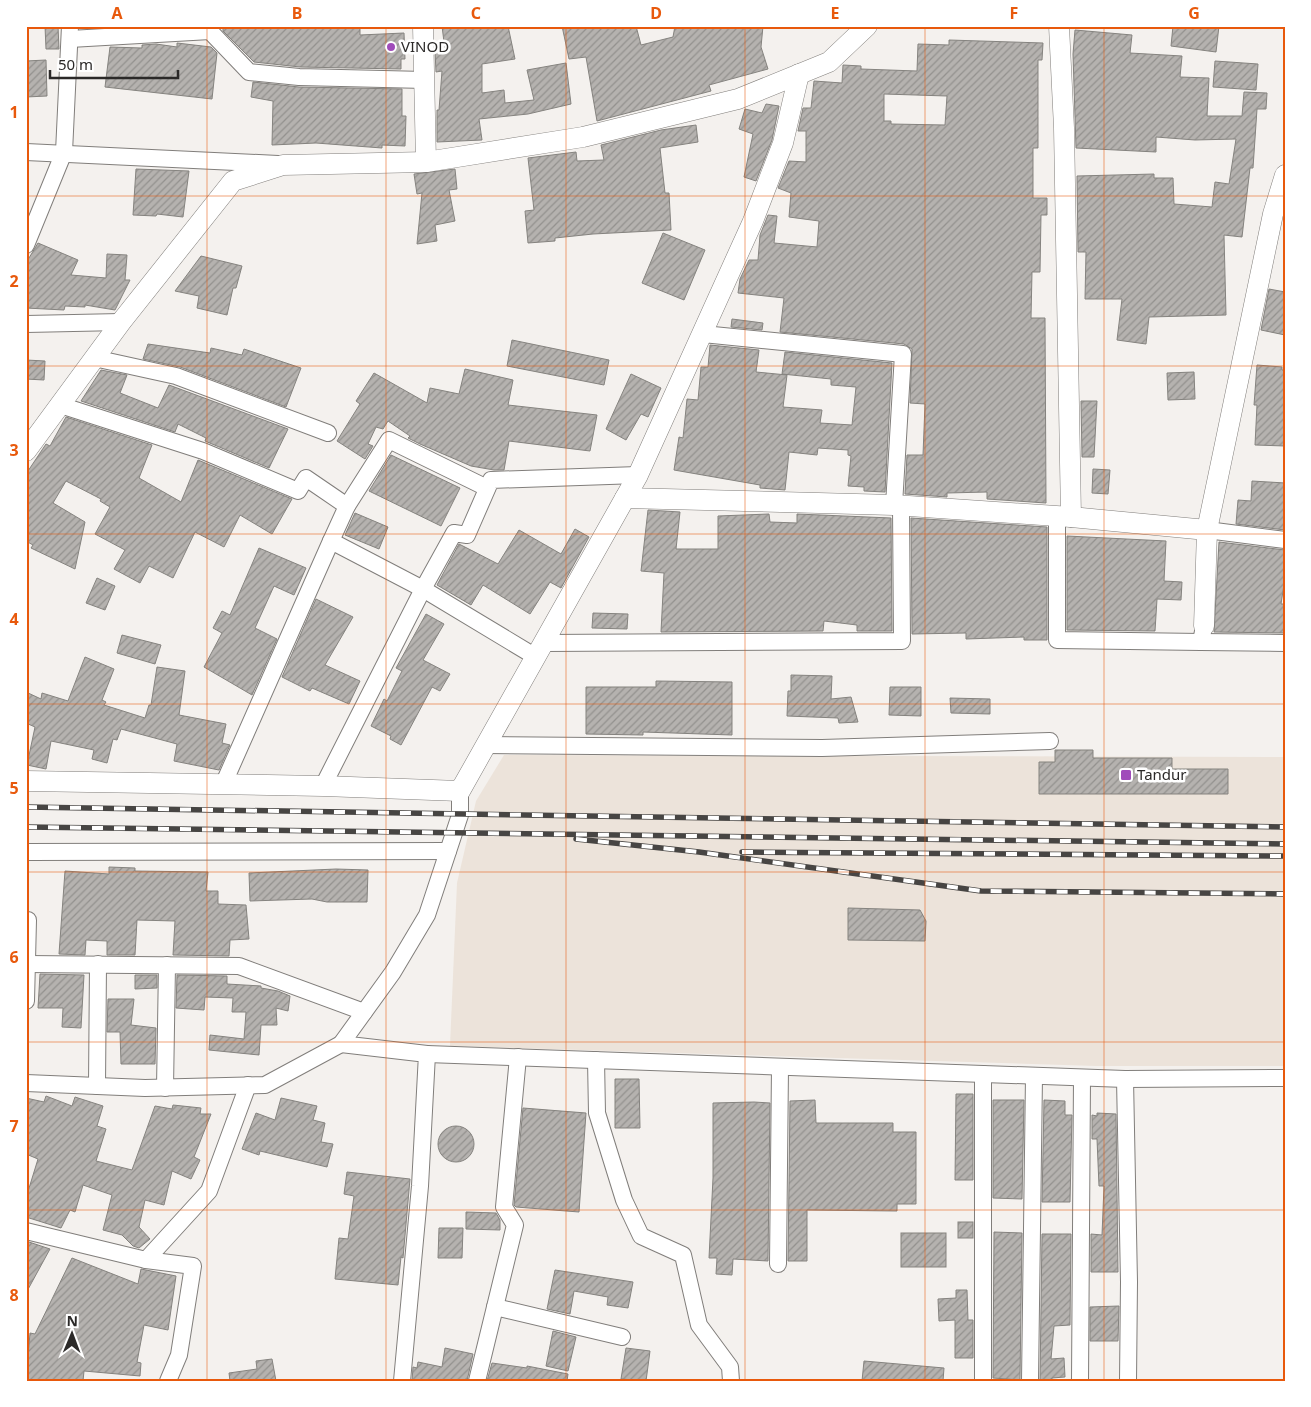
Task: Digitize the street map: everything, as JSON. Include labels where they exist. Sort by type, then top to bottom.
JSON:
[{"type":"street","points":[[423,26],[426,162]]},
{"type":"street","points":[[26,152],[64,152],[283,165],[426,162],[584,137],[738,99],[829,62],[867,26]]},
{"type":"street","points":[[1060,26],[1064,138],[1064,517],[1057,640],[1202,634],[1285,644]]},
{"type":"street","points":[[26,245],[64,152],[70,32],[207,29],[249,72],[299,77],[425,80]]},
{"type":"street","points":[[26,1083],[165,1088],[265,1085],[340,1044],[392,972],[427,916],[460,815],[460,791],[638,475],[754,221],[782,143],[799,74]]},
{"type":"street","points":[[28,446],[121,322],[233,181],[283,165]]},
{"type":"street","points":[[1202,634],[1207,530],[1279,214],[1285,175]]},
{"type":"street","points":[[26,324],[121,322]]},
{"type":"street","points":[[331,541],[540,650],[902,641],[897,505],[903,354],[703,334]]},
{"type":"street","points":[[94,358],[176,376],[328,434]]},
{"type":"street","points":[[60,405],[203,451],[298,491],[306,478],[347,506]]},
{"type":"street","points":[[223,785],[347,506],[389,440],[487,488]]},
{"type":"street","points":[[323,786],[422,589],[454,533],[467,535],[491,480],[638,475]]},
{"type":"street","points":[[625,498],[897,505],[1064,517],[1207,530],[1285,540]]},
{"type":"street","points":[[486,745],[822,748],[1050,741]]},
{"type":"street","points":[[26,781],[323,786],[460,791]]},
{"type":"street","points":[[26,852],[448,851]]},
{"type":"street","points":[[26,1001],[28,920]]},
{"type":"street","points":[[27,964],[239,966],[364,1012]]},
{"type":"street","points":[[97,1086],[98,964]]},
{"type":"street","points":[[165,1088],[167,965]]},
{"type":"street","points":[[340,1044],[428,1054],[1082,1078],[1285,1078]]},
{"type":"street","points":[[402,1381],[420,1186],[428,1054]]},
{"type":"street","points":[[477,1381],[514,1225],[504,1207],[518,1057]]},
{"type":"street","points":[[596,1060],[596,1113],[624,1200],[641,1236],[683,1255],[700,1325],[730,1367],[731,1381]]},
{"type":"street","points":[[778,1264],[780,1067]]},
{"type":"street","points":[[983,1074],[984,1381]]},
{"type":"street","points":[[1030,1381],[1034,1076]]},
{"type":"street","points":[[1080,1381],[1082,1078]]},
{"type":"street","points":[[1125,1079],[1129,1282],[1128,1381]]},
{"type":"street","points":[[146,1260],[208,1191],[248,1086]]},
{"type":"street","points":[[26,1230],[146,1260],[193,1266],[179,1355],[168,1381]]},
{"type":"street","points":[[495,1307],[622,1337]]},
{"type":"shaded area","points":[[504,755],[1285,757],[1285,1066],[1096,1066],[450,1046],[457,883],[476,801]]},
{"type":"building","points":[[45,26],[58,26],[59,49],[46,49]]},
{"type":"building","points":[[223,26],[360,26],[360,35],[404,33],[405,59],[401,59],[401,69],[300,67],[254,62],[223,31]]},
{"type":"building","points":[[442,26],[508,26],[515,59],[482,64],[482,93],[504,90],[505,103],[534,100],[527,70],[566,63],[571,104],[528,114],[479,119],[482,140],[437,142],[437,110],[439,110],[442,71],[436,72],[435,51],[445,50]]},
{"type":"building","points":[[562,26],[636,26],[641,45],[673,37],[675,26],[763,26],[761,47],[768,69],[709,85],[711,91],[597,121],[586,57],[569,59]]},
{"type":"building","points":[[1173,26],[1219,26],[1216,52],[1171,46]]},
{"type":"building","points":[[1075,30],[1132,35],[1130,53],[1182,56],[1180,77],[1209,78],[1207,116],[1242,116],[1244,92],[1267,93],[1266,109],[1257,109],[1253,168],[1250,168],[1242,237],[1224,235],[1226,315],[1149,317],[1146,344],[1117,340],[1122,299],[1085,299],[1086,252],[1078,252],[1077,176],[1154,174],[1154,178],[1173,178],[1174,204],[1212,207],[1215,182],[1229,184],[1236,139],[1195,140],[1156,137],[1156,152],[1076,148],[1073,54]]},
{"type":"building","points":[[949,40],[1043,43],[1042,60],[1038,60],[1038,148],[1033,148],[1033,198],[1047,198],[1047,215],[1041,215],[1040,272],[1032,272],[1031,318],[1045,318],[1046,503],[987,499],[987,492],[947,493],[947,497],[905,494],[907,455],[923,455],[925,404],[910,403],[912,349],[904,344],[780,332],[784,298],[738,293],[740,279],[749,260],[758,260],[760,235],[768,215],[777,216],[774,243],[817,247],[819,221],[789,217],[791,193],[778,188],[789,161],[806,162],[806,131],[798,131],[803,108],[811,108],[814,81],[842,83],[843,65],[861,66],[861,69],[917,71],[918,44],[949,45]],"holes":[[[884,94],[947,96],[945,125],[891,124],[891,121],[884,121]]]},
{"type":"building","points":[[177,43],[211,47],[217,53],[212,99],[105,87],[110,47],[142,48],[142,45],[156,44],[177,47]]},
{"type":"building","points":[[46,60],[47,96],[26,97],[26,61]]},
{"type":"building","points":[[1215,61],[1258,64],[1256,90],[1213,87]]},
{"type":"building","points":[[253,82],[299,87],[402,89],[402,116],[406,116],[405,146],[382,145],[382,148],[316,143],[272,145],[273,101],[251,97]]},
{"type":"building","points":[[766,104],[779,106],[772,140],[756,181],[744,177],[753,134],[739,129],[745,109],[762,113]]},
{"type":"building","points":[[696,125],[698,142],[660,148],[665,193],[669,193],[671,230],[593,234],[555,238],[555,241],[528,243],[525,211],[534,210],[528,158],[576,152],[577,161],[604,160],[601,145],[661,130]]},
{"type":"building","points":[[136,169],[189,171],[183,217],[157,214],[156,216],[133,215]]},
{"type":"building","points":[[455,169],[457,189],[449,190],[455,221],[435,225],[437,241],[417,244],[422,193],[417,194],[414,174]]},
{"type":"building","points":[[663,233],[705,250],[684,300],[642,283]]},
{"type":"building","points":[[38,243],[78,260],[71,275],[106,278],[107,254],[127,255],[125,280],[130,280],[115,310],[85,305],[85,307],[65,306],[64,310],[26,308],[26,263]]},
{"type":"building","points":[[201,256],[242,266],[236,288],[233,288],[227,315],[197,308],[199,296],[175,291]]},
{"type":"building","points":[[1269,289],[1285,292],[1285,335],[1261,330]]},
{"type":"building","points":[[732,319],[763,323],[762,330],[731,327]]},
{"type":"building","points":[[512,340],[609,360],[604,385],[507,366]]},
{"type":"building","points":[[148,344],[210,353],[211,348],[242,355],[244,349],[301,368],[286,407],[180,367],[143,359]]},
{"type":"building","points":[[710,345],[759,350],[756,372],[787,375],[783,407],[822,410],[820,423],[852,425],[856,387],[831,385],[831,379],[782,374],[785,352],[892,363],[885,492],[864,491],[864,487],[848,486],[851,456],[848,455],[848,450],[818,448],[817,455],[789,452],[785,490],[760,488],[760,485],[674,470],[679,437],[683,438],[687,399],[698,400],[701,367],[708,367]]},
{"type":"building","points":[[26,360],[45,361],[44,380],[26,379]]},
{"type":"building","points":[[1257,365],[1282,367],[1282,370],[1285,370],[1285,446],[1255,445],[1257,405],[1254,405]]},
{"type":"building","points":[[465,369],[513,380],[508,405],[597,415],[590,451],[509,441],[504,470],[494,470],[471,466],[420,444],[408,438],[410,436],[388,421],[383,429],[376,427],[368,444],[373,446],[365,459],[337,441],[360,404],[356,401],[374,373],[427,403],[430,388],[459,394]]},
{"type":"building","points":[[101,370],[127,375],[120,393],[158,408],[169,385],[288,429],[269,468],[205,441],[206,438],[178,424],[175,432],[81,401]]},
{"type":"building","points":[[1194,372],[1195,399],[1168,400],[1167,373]]},
{"type":"building","points":[[631,374],[661,388],[648,417],[641,414],[626,440],[606,429]]},
{"type":"building","points":[[1081,401],[1097,401],[1094,457],[1082,457]]},
{"type":"building","points":[[66,417],[152,445],[139,478],[181,502],[198,460],[292,499],[272,534],[240,515],[224,547],[195,532],[173,578],[149,566],[140,583],[114,569],[125,550],[95,534],[110,507],[100,501],[101,499],[66,481],[53,503],[85,522],[75,569],[31,548],[33,545],[26,541],[26,474],[46,444],[50,446]]},
{"type":"building","points":[[391,455],[460,488],[441,526],[369,491]]},
{"type":"building","points":[[1093,469],[1110,470],[1108,494],[1092,493]]},
{"type":"building","points":[[1252,481],[1285,483],[1285,530],[1236,524],[1238,500],[1251,501]]},
{"type":"building","points":[[648,510],[680,512],[676,549],[718,549],[718,516],[769,514],[770,522],[797,523],[797,514],[891,518],[892,631],[857,631],[857,625],[824,621],[823,631],[661,632],[664,573],[641,571]]},
{"type":"building","points":[[355,513],[388,527],[379,549],[345,535]]},
{"type":"building","points":[[911,518],[1047,527],[1047,640],[1024,640],[1024,637],[966,639],[966,633],[912,634]]},
{"type":"building","points":[[575,529],[589,537],[561,588],[550,582],[530,614],[483,585],[471,605],[437,585],[459,544],[498,564],[519,530],[561,554]]},
{"type":"building","points":[[1067,536],[1166,541],[1164,581],[1182,582],[1181,600],[1157,599],[1155,631],[1067,630]]},
{"type":"building","points":[[1219,542],[1285,550],[1285,578],[1281,604],[1285,604],[1285,633],[1214,632]]},
{"type":"building","points":[[259,548],[306,568],[294,595],[274,586],[255,628],[277,639],[252,695],[204,667],[222,633],[213,628],[222,611],[230,615]]},
{"type":"building","points":[[97,578],[115,586],[105,610],[86,603]]},
{"type":"building","points":[[316,599],[353,617],[325,665],[360,681],[349,704],[312,688],[310,691],[282,677]]},
{"type":"building","points":[[593,613],[628,614],[627,629],[592,628]]},
{"type":"building","points":[[426,614],[444,624],[423,660],[450,674],[440,691],[432,687],[401,745],[390,739],[391,736],[371,726],[384,699],[387,701],[402,671],[396,668]]},
{"type":"building","points":[[122,635],[161,645],[155,664],[117,653]]},
{"type":"building","points":[[85,657],[114,669],[102,700],[106,702],[104,705],[145,718],[149,705],[151,705],[157,667],[185,671],[179,715],[226,724],[222,743],[230,745],[219,770],[174,761],[177,744],[121,729],[117,740],[113,739],[107,763],[92,759],[94,750],[51,741],[46,769],[27,765],[35,727],[26,723],[26,692],[41,699],[42,693],[68,701]]},
{"type":"building","points":[[791,675],[832,676],[831,699],[851,697],[858,722],[839,723],[838,718],[787,716],[788,691],[791,691]]},
{"type":"building","points":[[656,681],[732,682],[732,735],[643,732],[643,735],[586,734],[586,687],[656,687]]},
{"type":"building","points":[[890,687],[921,687],[921,716],[889,715]]},
{"type":"building","points":[[950,698],[990,699],[990,714],[951,713]]},
{"type":"building","points":[[1055,750],[1093,750],[1093,758],[1172,758],[1172,769],[1228,769],[1228,794],[1039,794],[1039,762],[1055,762]]},
{"type":"building","points":[[109,867],[135,868],[135,871],[208,872],[206,891],[218,891],[218,904],[246,905],[249,939],[230,940],[229,956],[173,955],[175,921],[137,920],[135,955],[107,955],[107,941],[86,940],[85,955],[59,954],[65,871],[109,874]]},
{"type":"building","points":[[336,869],[368,870],[367,902],[327,902],[312,899],[250,901],[249,873]]},
{"type":"building","points":[[848,908],[920,910],[926,921],[925,941],[848,940]]},
{"type":"building","points":[[40,974],[84,975],[81,1028],[62,1027],[63,1008],[38,1008]]},
{"type":"building","points":[[135,975],[157,975],[157,988],[135,989]]},
{"type":"building","points":[[177,975],[227,976],[227,984],[261,986],[261,988],[278,991],[290,996],[288,1011],[276,1008],[277,1025],[261,1025],[259,1055],[209,1050],[210,1035],[244,1039],[246,1012],[232,1012],[233,998],[205,997],[204,1010],[176,1008]]},
{"type":"building","points":[[108,999],[134,999],[131,1025],[156,1028],[155,1064],[121,1064],[120,1032],[107,1032]]},
{"type":"building","points":[[615,1079],[639,1079],[640,1128],[615,1128]]},
{"type":"building","points":[[956,1094],[973,1094],[973,1180],[955,1180]]},
{"type":"building","points":[[46,1096],[72,1106],[75,1097],[103,1106],[97,1126],[106,1129],[96,1161],[132,1170],[155,1106],[172,1109],[173,1105],[201,1108],[200,1114],[211,1114],[194,1157],[200,1160],[191,1179],[172,1171],[164,1205],[145,1200],[139,1227],[150,1239],[139,1248],[133,1246],[122,1235],[103,1230],[112,1195],[83,1185],[75,1212],[70,1210],[61,1228],[26,1217],[26,1198],[38,1159],[26,1154],[26,1098],[44,1102]]},
{"type":"building","points":[[281,1098],[317,1106],[313,1120],[325,1123],[321,1142],[333,1144],[327,1167],[260,1151],[259,1155],[242,1149],[256,1113],[275,1120]]},
{"type":"building","points":[[815,1100],[816,1123],[893,1123],[893,1132],[916,1132],[916,1204],[897,1204],[897,1211],[807,1210],[807,1261],[788,1261],[790,1101]]},
{"type":"building","points":[[993,1100],[1024,1100],[1022,1199],[993,1198]]},
{"type":"building","points":[[1044,1100],[1065,1101],[1065,1115],[1072,1115],[1070,1202],[1042,1202]]},
{"type":"building","points":[[713,1103],[770,1103],[768,1261],[733,1259],[732,1275],[716,1274],[717,1258],[709,1258],[713,1178]]},
{"type":"building","points":[[523,1108],[586,1113],[579,1212],[516,1207],[514,1205]]},
{"type":"building","points":[[1097,1113],[1116,1114],[1118,1272],[1091,1272],[1091,1234],[1102,1235],[1104,1186],[1099,1186],[1097,1139],[1092,1139],[1092,1115],[1097,1116]]},
{"type":"building","points":[[456,1126],[463,1127],[469,1131],[473,1137],[473,1151],[469,1157],[463,1161],[456,1162],[449,1161],[443,1157],[439,1151],[438,1144],[439,1137],[443,1131],[449,1127]]},
{"type":"building","points":[[347,1172],[410,1179],[403,1258],[401,1257],[398,1285],[335,1279],[339,1238],[348,1239],[354,1196],[344,1194]]},
{"type":"building","points":[[466,1212],[496,1213],[500,1220],[500,1230],[466,1229]]},
{"type":"building","points":[[958,1222],[973,1222],[973,1238],[958,1238]]},
{"type":"building","points":[[439,1228],[463,1228],[462,1258],[438,1258]]},
{"type":"building","points":[[994,1232],[1022,1233],[1020,1380],[993,1378]]},
{"type":"building","points":[[901,1233],[946,1233],[946,1267],[901,1267]]},
{"type":"building","points":[[1042,1234],[1071,1234],[1070,1325],[1054,1326],[1051,1359],[1064,1358],[1065,1377],[1052,1378],[1052,1381],[1040,1381]]},
{"type":"building","points":[[26,1241],[50,1249],[26,1293]]},
{"type":"building","points":[[72,1258],[138,1284],[141,1269],[176,1276],[168,1330],[144,1325],[137,1362],[141,1363],[140,1376],[84,1371],[83,1381],[26,1381],[30,1333],[35,1334]]},
{"type":"building","points":[[555,1270],[633,1282],[628,1308],[607,1305],[608,1297],[574,1291],[570,1314],[547,1309]]},
{"type":"building","points":[[956,1290],[967,1290],[968,1320],[973,1320],[973,1358],[955,1358],[955,1320],[939,1321],[938,1299],[956,1298]]},
{"type":"building","points":[[1119,1306],[1118,1341],[1090,1341],[1090,1307]]},
{"type":"building","points":[[553,1331],[576,1337],[568,1371],[546,1366]]},
{"type":"building","points":[[445,1348],[473,1354],[467,1381],[412,1381],[413,1367],[417,1368],[418,1362],[442,1367]]},
{"type":"building","points":[[626,1348],[650,1351],[646,1381],[621,1379]]},
{"type":"building","points":[[272,1359],[276,1381],[230,1381],[229,1373],[257,1369],[256,1361]]},
{"type":"building","points":[[864,1361],[944,1368],[943,1381],[862,1381]]},
{"type":"building","points":[[492,1363],[527,1368],[527,1366],[568,1374],[567,1381],[487,1381]]},
{"type":"railway","points":[[26,807],[1285,827]]},
{"type":"railway","points":[[26,827],[1285,844]]},
{"type":"railway","points":[[576,839],[699,852],[981,891],[1285,894]]},
{"type":"railway","points":[[742,852],[1285,856]]},
{"type":"place","name":"VINOD","points":[[391,47]]},
{"type":"place","name":"Tandur","points":[[1126,775]]}]
